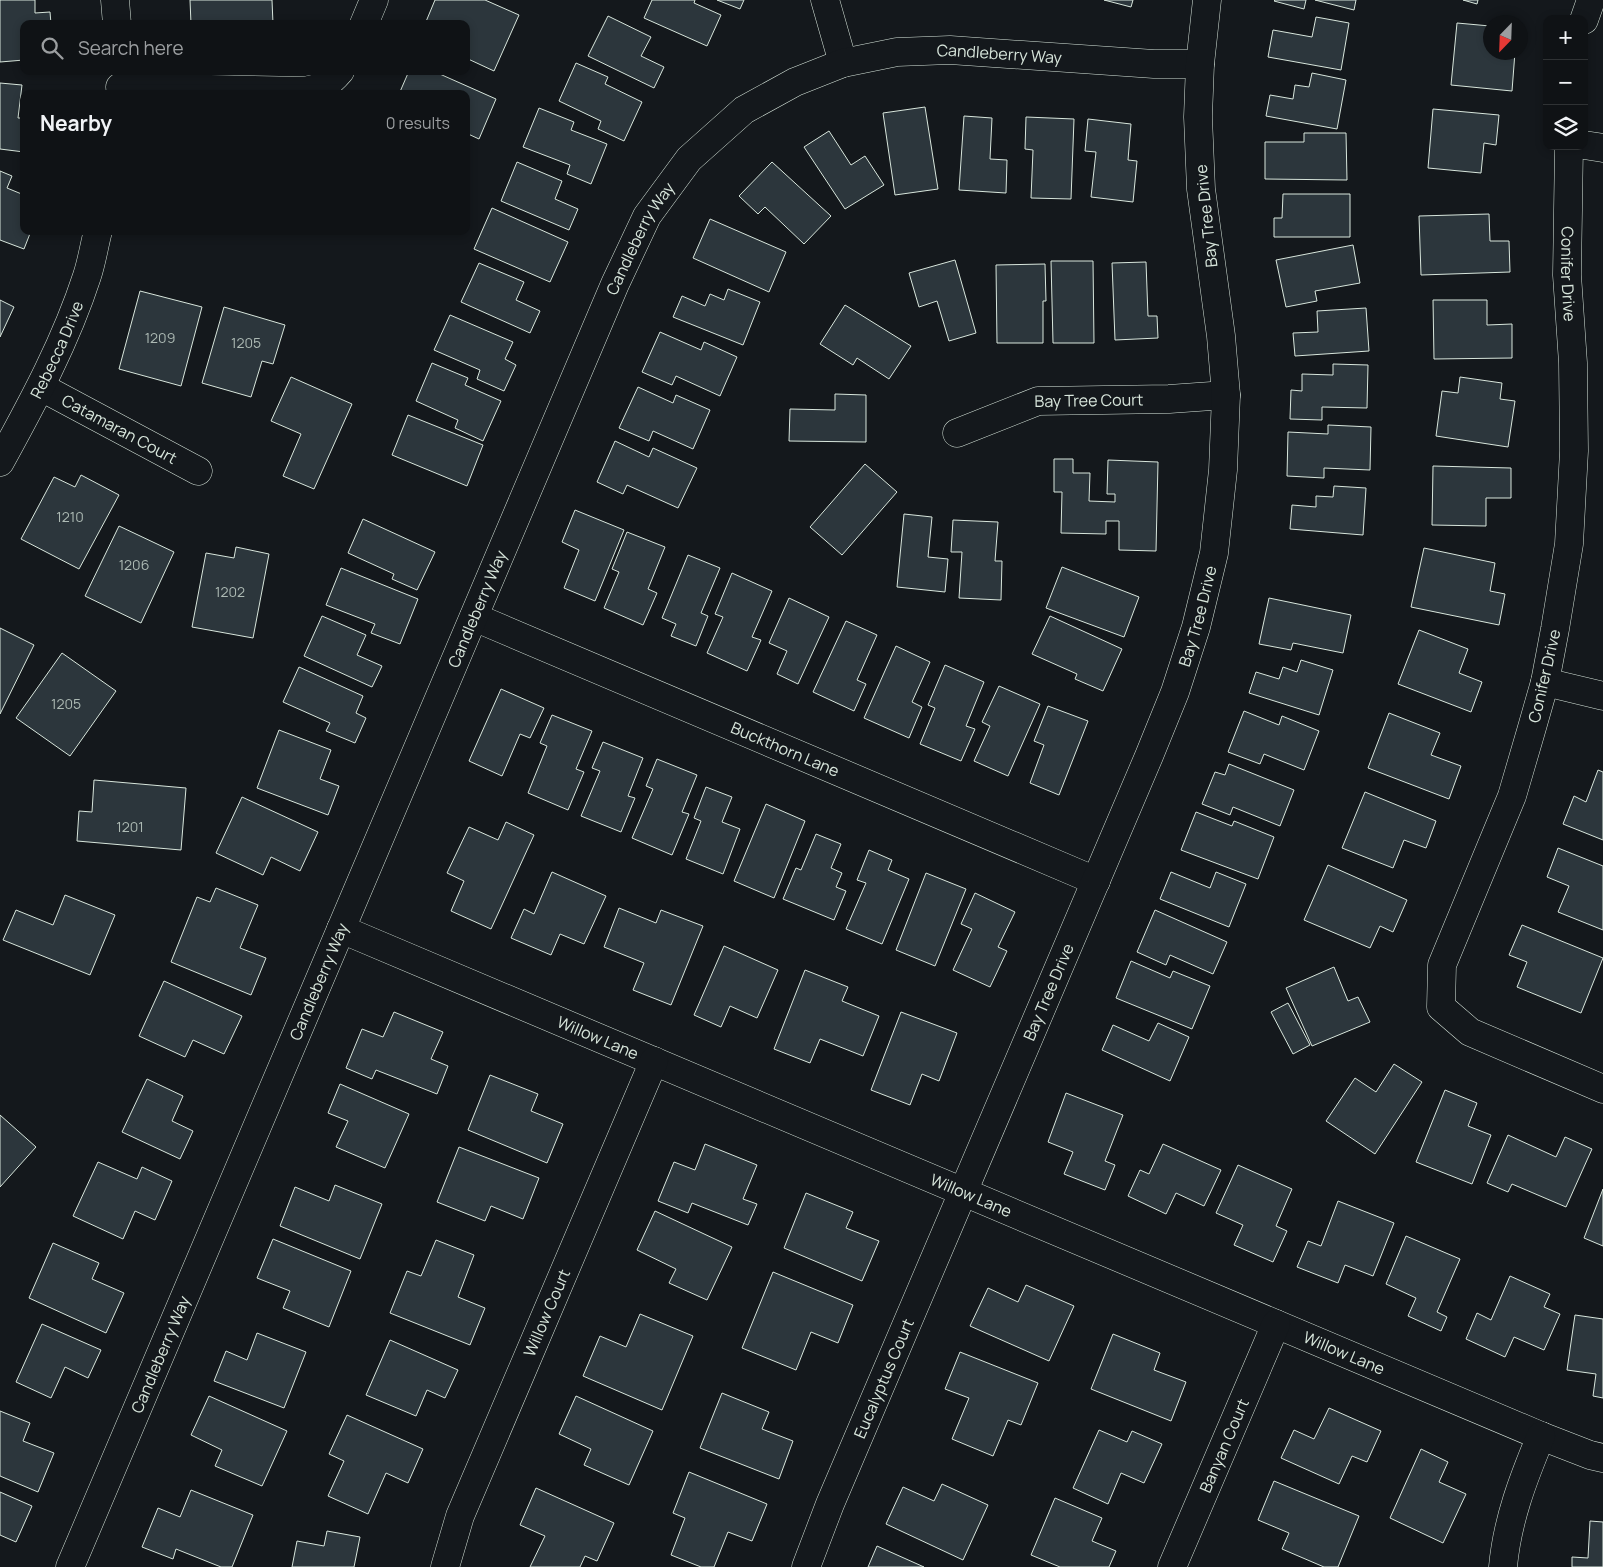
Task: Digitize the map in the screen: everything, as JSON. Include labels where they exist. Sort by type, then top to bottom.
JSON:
[{"type":"street","points":[[115,0],[117,20]]},
{"type":"street","points":[[366,20],[374,0]]},
{"type":"street","points":[[825,0],[843,63]]},
{"type":"street","name":"Bay Tree Drive","points":[[963,1192],[1175,692],[1196,627],[1214,553],[1223,470],[1226,395],[1200,189],[1198,117],[1200,64],[1207,0]]},
{"type":"street","points":[[1586,15],[1591,0]]},
{"type":"street","name":"Candleberry Way","points":[[70,1567],[614,284],[647,216],[689,159],[744,110],[795,82],[843,63],[897,52],[950,50],[1154,64],[1200,64]]},
{"type":"street","points":[[311,90],[329,84],[337,75]]},
{"type":"street","points":[[120,84],[278,90]]},
{"type":"street","points":[[1588,146],[1603,148]]},
{"type":"street","name":"Conifer Drive","points":[[1569,150],[1567,276],[1573,363],[1574,451],[1568,544],[1555,629],[1544,682],[1512,796],[1442,965],[1441,1008],[1470,1032],[1603,1089]]},
{"type":"street","name":"Rebecca Drive","points":[[0,462],[41,387],[64,337],[88,275],[97,235]]},
{"type":"street","name":"Catamaran Court","points":[[41,387],[198,471]]},
{"type":"street","name":"Bay Tree Court","points":[[957,433],[1038,401],[1169,399],[1226,395]]},
{"type":"street","name":"Buckthorn Lane","points":[[474,617],[1096,881]]},
{"type":"street","points":[[1544,682],[1603,696]]},
{"type":"street","name":"Willow Lane","points":[[341,929],[1541,1436],[1590,1455],[1603,1458]]},
{"type":"street","name":"Willow Court","points":[[445,1567],[460,1516],[654,1061]]},
{"type":"street","name":"Eucalyptus Court","points":[[806,1567],[830,1504],[963,1192]]},
{"type":"street","name":"Banyan Court","points":[[1172,1567],[1276,1324]]},
{"type":"street","points":[[1503,1567],[1505,1542],[1519,1488],[1541,1436]]},
{"type":"building","points":[[0,0],[35,0],[35,13],[50,12],[51,20],[20,20],[20,60],[0,62]]},
{"type":"building","points":[[190,0],[272,0],[273,20],[191,20]]},
{"type":"building","points":[[435,0],[485,0],[519,15],[494,71],[470,60],[470,20],[427,20]]},
{"type":"building","points":[[652,0],[695,0],[694,3],[721,15],[707,46],[644,18]]},
{"type":"building","points":[[717,0],[744,0],[740,9]]},
{"type":"building","points":[[1104,0],[1133,0],[1131,7]]},
{"type":"building","points":[[1275,0],[1306,0],[1304,9]]},
{"type":"building","points":[[1315,0],[1356,0],[1354,10]]},
{"type":"building","points":[[1463,0],[1478,0],[1477,4]]},
{"type":"building","points":[[608,16],[651,37],[641,56],[664,67],[654,88],[588,56]]},
{"type":"building","points":[[1316,17],[1349,23],[1341,70],[1268,57],[1273,30],[1312,37]]},
{"type":"building","points":[[1457,23],[1483,25],[1483,60],[1514,60],[1512,91],[1451,85]]},
{"type":"building","points":[[576,63],[608,77],[605,84],[642,102],[624,141],[598,129],[601,121],[559,101]]},
{"type":"building","points":[[1312,73],[1346,80],[1337,129],[1266,116],[1270,95],[1293,99],[1295,85],[1309,87]]},
{"type":"building","points":[[407,75],[442,75],[496,99],[479,139],[470,135],[470,90],[401,90]]},
{"type":"building","points":[[0,83],[22,85],[18,118],[20,118],[20,152],[0,149]]},
{"type":"building","points":[[925,107],[938,189],[895,195],[883,113]]},
{"type":"building","points":[[539,108],[574,122],[571,130],[607,144],[591,184],[567,174],[570,165],[523,147]]},
{"type":"building","points":[[1433,109],[1499,115],[1496,145],[1484,143],[1481,173],[1428,168]]},
{"type":"building","points":[[964,116],[992,118],[990,159],[1007,160],[1006,193],[959,190]]},
{"type":"building","points":[[1026,117],[1074,119],[1071,199],[1031,198],[1033,150],[1025,149]]},
{"type":"building","points":[[1088,119],[1131,124],[1128,160],[1137,161],[1133,202],[1091,197],[1096,152],[1085,151]]},
{"type":"building","points":[[829,131],[851,165],[865,156],[884,185],[845,209],[804,147]]},
{"type":"building","points":[[1304,133],[1346,133],[1347,180],[1265,179],[1265,142],[1304,142]]},
{"type":"building","points":[[517,162],[562,181],[555,199],[578,209],[569,230],[501,201]]},
{"type":"building","points":[[772,162],[831,216],[804,244],[765,207],[758,214],[739,196]]},
{"type":"building","points":[[0,171],[12,176],[7,188],[20,193],[20,235],[29,235],[24,249],[0,240]]},
{"type":"building","points":[[1283,194],[1350,194],[1350,237],[1274,237],[1274,218],[1282,218]]},
{"type":"building","points":[[492,208],[568,242],[550,282],[474,249]]},
{"type":"building","points":[[1489,214],[1490,241],[1509,241],[1510,272],[1421,275],[1419,216]]},
{"type":"building","points":[[710,219],[786,252],[769,292],[693,258]]},
{"type":"building","points":[[1353,245],[1360,283],[1315,291],[1317,301],[1286,307],[1276,260]]},
{"type":"building","points":[[955,260],[976,333],[949,341],[937,301],[919,307],[909,273]]},
{"type":"building","points":[[1051,261],[1093,261],[1094,343],[1053,343]]},
{"type":"building","points":[[1146,262],[1148,316],[1157,316],[1158,338],[1115,340],[1112,263]]},
{"type":"building","points":[[479,263],[524,282],[516,300],[540,311],[530,333],[461,302]]},
{"type":"building","points":[[1045,264],[1046,301],[1043,301],[1043,343],[997,343],[996,265]]},
{"type":"building","points":[[728,289],[760,302],[743,345],[673,317],[682,296],[705,306],[710,294],[724,300]]},
{"type":"building","points":[[140,291],[202,307],[181,386],[119,369]]},
{"type":"building","points":[[0,300],[14,307],[0,337]]},
{"type":"building","points":[[1433,300],[1487,300],[1487,325],[1512,324],[1512,358],[1434,359]]},
{"type":"building","points":[[845,305],[911,346],[889,379],[857,358],[853,365],[820,344]]},
{"type":"building","points":[[224,307],[285,325],[273,364],[262,361],[251,397],[202,383]]},
{"type":"building","points":[[1366,308],[1369,351],[1295,356],[1293,333],[1318,332],[1317,311]]},
{"type":"building","points":[[450,315],[513,342],[505,359],[516,365],[504,391],[477,379],[480,370],[434,350]]},
{"type":"building","points":[[660,332],[701,350],[704,342],[737,357],[720,396],[676,376],[672,385],[642,372]]},
{"type":"building","points":[[432,363],[468,378],[465,385],[501,401],[483,441],[455,428],[458,420],[416,401]]},
{"type":"building","points":[[1333,364],[1368,365],[1367,408],[1322,407],[1322,420],[1290,419],[1291,390],[1302,391],[1302,374],[1333,375]]},
{"type":"building","points":[[291,377],[352,404],[314,489],[283,476],[301,434],[271,421]]},
{"type":"building","points":[[1460,377],[1502,383],[1500,399],[1515,401],[1508,447],[1436,436],[1442,391],[1458,393]]},
{"type":"building","points":[[638,387],[673,403],[676,395],[710,410],[693,449],[653,431],[649,441],[619,428]]},
{"type":"building","points":[[835,394],[866,395],[866,442],[789,441],[790,409],[835,410]]},
{"type":"building","points":[[408,415],[483,445],[467,486],[392,455]]},
{"type":"building","points":[[1328,425],[1371,427],[1370,470],[1324,468],[1324,478],[1287,476],[1288,432],[1328,434]]},
{"type":"building","points":[[615,441],[649,457],[653,448],[697,468],[678,508],[627,485],[623,494],[597,482]]},
{"type":"building","points":[[1054,459],[1073,459],[1073,473],[1090,473],[1089,501],[1115,502],[1115,494],[1107,494],[1108,460],[1158,462],[1156,551],[1119,550],[1119,521],[1106,521],[1106,534],[1061,533],[1062,492],[1054,492]]},
{"type":"building","points":[[865,464],[897,492],[842,555],[810,527]]},
{"type":"building","points":[[1433,466],[1511,468],[1511,498],[1486,498],[1486,526],[1432,525]]},
{"type":"building","points":[[81,475],[119,495],[79,569],[21,539],[54,477],[75,487]]},
{"type":"building","points":[[1334,486],[1366,488],[1363,535],[1290,529],[1292,505],[1316,507],[1316,496],[1333,497]]},
{"type":"building","points":[[575,510],[624,530],[595,601],[564,588],[579,550],[562,542]]},
{"type":"building","points":[[904,514],[932,517],[928,557],[948,559],[945,592],[897,587]]},
{"type":"building","points":[[363,519],[435,552],[417,590],[392,579],[394,574],[348,553]]},
{"type":"building","points":[[953,520],[998,522],[995,561],[1002,561],[1001,600],[959,598],[962,552],[951,552]]},
{"type":"building","points":[[119,526],[174,552],[141,623],[85,596]]},
{"type":"building","points":[[627,532],[665,547],[648,589],[657,593],[643,625],[604,608],[619,572],[612,569]]},
{"type":"building","points":[[236,547],[269,554],[253,638],[192,627],[206,553],[234,558]]},
{"type":"building","points":[[1424,548],[1495,563],[1490,591],[1505,594],[1499,625],[1411,607]]},
{"type":"building","points":[[688,555],[720,568],[701,613],[708,616],[696,646],[671,636],[676,624],[662,618]]},
{"type":"building","points":[[1062,567],[1139,597],[1124,637],[1046,608]]},
{"type":"building","points":[[341,568],[418,599],[400,644],[371,633],[375,624],[326,605]]},
{"type":"building","points":[[732,573],[772,591],[752,637],[761,640],[747,671],[707,653],[723,617],[715,614]]},
{"type":"building","points":[[789,598],[829,617],[798,684],[777,674],[787,651],[769,643]]},
{"type":"building","points":[[1269,598],[1351,615],[1343,653],[1293,643],[1291,650],[1259,644]]},
{"type":"building","points":[[322,616],[366,635],[357,655],[382,666],[372,687],[304,656]]},
{"type":"building","points":[[1050,616],[1122,649],[1103,691],[1075,679],[1077,674],[1032,654]]},
{"type":"building","points":[[846,621],[877,635],[857,680],[866,684],[854,711],[813,692]]},
{"type":"building","points":[[0,628],[34,645],[0,714]]},
{"type":"building","points":[[1419,630],[1468,649],[1459,673],[1482,682],[1471,712],[1398,684]]},
{"type":"building","points":[[896,646],[930,662],[912,702],[922,707],[909,738],[864,718]]},
{"type":"building","points":[[62,653],[116,691],[70,756],[16,718]]},
{"type":"building","points":[[1301,660],[1333,670],[1319,715],[1249,693],[1256,672],[1279,679],[1283,667],[1297,672]]},
{"type":"building","points":[[945,665],[984,682],[966,726],[975,729],[961,761],[920,744],[935,708],[928,705]]},
{"type":"building","points":[[299,667],[363,696],[356,713],[366,718],[355,743],[326,731],[330,723],[283,702]]},
{"type":"building","points":[[999,686],[1040,704],[1008,776],[974,761],[990,726],[982,722]]},
{"type":"building","points":[[501,689],[544,708],[530,738],[520,734],[502,776],[469,761]]},
{"type":"building","points":[[1048,706],[1088,721],[1059,795],[1030,783],[1044,745],[1034,741]]},
{"type":"building","points":[[1244,711],[1279,725],[1282,716],[1319,731],[1304,770],[1264,754],[1260,764],[1228,752]]},
{"type":"building","points":[[1389,713],[1440,733],[1431,755],[1461,766],[1449,799],[1368,768]]},
{"type":"building","points":[[552,715],[592,731],[576,769],[584,772],[568,810],[528,793],[547,746],[540,743]]},
{"type":"building","points":[[279,730],[331,750],[320,779],[339,786],[328,815],[257,788]]},
{"type":"building","points":[[603,742],[643,758],[628,796],[635,798],[621,832],[581,816],[600,771],[592,768]]},
{"type":"building","points":[[657,759],[697,775],[682,812],[689,814],[672,855],[632,838],[653,789],[646,786]]},
{"type":"building","points":[[1229,764],[1294,790],[1280,826],[1233,807],[1230,815],[1202,804],[1215,772],[1225,775]]},
{"type":"building","points":[[1598,770],[1603,772],[1603,840],[1563,824],[1574,796],[1586,802]]},
{"type":"building","points":[[94,780],[186,788],[181,850],[77,841],[79,811],[92,812]]},
{"type":"building","points":[[706,787],[732,797],[722,822],[740,829],[723,874],[686,859],[701,821],[694,818]]},
{"type":"building","points":[[1365,792],[1436,821],[1426,848],[1404,840],[1393,868],[1342,848]]},
{"type":"building","points":[[242,797],[318,832],[300,871],[271,857],[263,875],[216,853]]},
{"type":"building","points":[[766,804],[805,821],[774,898],[734,881]]},
{"type":"building","points":[[1196,812],[1232,826],[1234,821],[1274,837],[1258,879],[1181,850]]},
{"type":"building","points":[[506,822],[534,835],[491,929],[451,911],[464,881],[447,873],[469,827],[498,840]]},
{"type":"building","points":[[816,834],[841,844],[831,868],[842,873],[836,887],[846,891],[834,920],[783,899],[796,868],[801,870]]},
{"type":"building","points":[[1558,848],[1603,866],[1603,930],[1558,912],[1569,886],[1547,877]]},
{"type":"building","points":[[869,850],[892,860],[888,870],[909,879],[882,944],[846,929],[866,883],[857,880]]},
{"type":"building","points":[[1328,865],[1407,900],[1393,932],[1380,926],[1370,948],[1304,920]]},
{"type":"building","points":[[552,872],[606,896],[584,944],[560,934],[551,955],[511,938],[524,909],[534,914]]},
{"type":"building","points":[[1171,872],[1210,888],[1216,872],[1246,884],[1229,927],[1160,899]]},
{"type":"building","points":[[926,873],[966,889],[935,966],[896,950]]},
{"type":"building","points":[[216,888],[258,905],[240,948],[266,958],[251,995],[171,962],[197,897],[210,902]]},
{"type":"building","points":[[975,893],[1015,912],[998,947],[1007,951],[990,987],[953,970],[972,929],[961,924]]},
{"type":"building","points":[[65,895],[115,915],[90,975],[3,940],[16,910],[53,925]]},
{"type":"building","points":[[619,908],[656,923],[661,910],[703,926],[671,1005],[633,990],[644,963],[604,947]]},
{"type":"building","points":[[1155,910],[1227,942],[1213,974],[1170,955],[1166,965],[1137,952]]},
{"type":"building","points":[[1522,925],[1603,958],[1581,1013],[1517,987],[1527,962],[1509,955]]},
{"type":"building","points":[[724,946],[778,970],[757,1018],[730,1006],[721,1027],[694,1015]]},
{"type":"building","points":[[1131,961],[1170,978],[1173,971],[1210,986],[1192,1029],[1116,998]]},
{"type":"building","points":[[1334,967],[1348,1001],[1358,997],[1370,1022],[1312,1046],[1286,988]]},
{"type":"building","points":[[805,970],[848,987],[842,1001],[879,1016],[863,1056],[820,1039],[810,1063],[774,1049]]},
{"type":"building","points":[[164,981],[242,1016],[224,1054],[193,1040],[185,1057],[139,1036]]},
{"type":"building","points":[[1288,1003],[1310,1045],[1293,1054],[1271,1012]]},
{"type":"building","points":[[394,1012],[443,1032],[431,1059],[448,1066],[437,1094],[376,1070],[372,1079],[346,1068],[362,1029],[383,1037]]},
{"type":"building","points":[[901,1012],[957,1033],[939,1081],[922,1074],[910,1105],[871,1090]]},
{"type":"building","points":[[1158,1023],[1189,1037],[1170,1081],[1102,1050],[1113,1025],[1149,1041]]},
{"type":"building","points":[[1394,1064],[1422,1082],[1375,1154],[1326,1121],[1355,1078],[1376,1092]]},
{"type":"building","points":[[490,1075],[538,1094],[531,1111],[563,1124],[547,1163],[468,1130]]},
{"type":"building","points":[[147,1079],[183,1096],[172,1121],[193,1131],[180,1159],[122,1132]]},
{"type":"building","points":[[340,1084],[409,1114],[385,1168],[336,1147],[348,1121],[328,1113]]},
{"type":"building","points":[[1445,1090],[1477,1103],[1468,1126],[1491,1135],[1472,1184],[1416,1162]]},
{"type":"building","points":[[1066,1093],[1123,1115],[1105,1161],[1115,1165],[1105,1190],[1064,1174],[1073,1152],[1048,1142]]},
{"type":"building","points":[[0,1115],[36,1147],[0,1187]]},
{"type":"building","points":[[1508,1135],[1556,1157],[1565,1137],[1592,1149],[1566,1207],[1512,1184],[1508,1192],[1487,1183]]},
{"type":"building","points":[[705,1144],[757,1165],[743,1199],[757,1204],[748,1225],[692,1203],[688,1213],[658,1201],[674,1162],[695,1170]]},
{"type":"building","points":[[1163,1144],[1221,1170],[1204,1206],[1176,1193],[1166,1214],[1128,1196],[1140,1170],[1149,1174]]},
{"type":"building","points":[[459,1147],[539,1178],[523,1219],[491,1206],[485,1221],[437,1202]]},
{"type":"building","points":[[98,1162],[137,1179],[142,1167],[172,1181],[155,1220],[135,1211],[123,1239],[73,1216]]},
{"type":"building","points":[[1238,1165],[1292,1189],[1276,1226],[1287,1231],[1273,1262],[1234,1245],[1243,1225],[1216,1213]]},
{"type":"building","points":[[335,1185],[382,1204],[360,1259],[280,1226],[295,1187],[329,1201]]},
{"type":"building","points":[[1603,1189],[1603,1246],[1584,1238]]},
{"type":"building","points":[[806,1193],[853,1212],[846,1228],[879,1241],[862,1281],[784,1248]]},
{"type":"building","points":[[1338,1201],[1394,1223],[1373,1276],[1345,1265],[1338,1283],[1297,1267],[1308,1241],[1321,1246]]},
{"type":"building","points":[[655,1211],[732,1247],[707,1300],[669,1283],[676,1269],[637,1250]]},
{"type":"building","points":[[1406,1236],[1460,1259],[1437,1312],[1447,1317],[1441,1331],[1408,1316],[1416,1298],[1386,1284]]},
{"type":"building","points":[[273,1239],[351,1271],[329,1327],[283,1308],[290,1291],[257,1278]]},
{"type":"building","points":[[436,1240],[474,1255],[458,1297],[485,1308],[470,1345],[390,1313],[407,1271],[421,1276]]},
{"type":"building","points":[[53,1243],[99,1263],[92,1279],[124,1293],[106,1333],[29,1298]]},
{"type":"building","points":[[773,1272],[853,1305],[838,1343],[811,1332],[796,1370],[742,1348]]},
{"type":"building","points":[[1510,1276],[1550,1294],[1544,1307],[1560,1314],[1544,1350],[1514,1337],[1505,1357],[1466,1339],[1477,1313],[1491,1320]]},
{"type":"building","points":[[1026,1285],[1074,1306],[1049,1361],[970,1326],[988,1288],[1018,1302]]},
{"type":"building","points":[[640,1314],[693,1336],[662,1410],[583,1376],[600,1336],[626,1347]]},
{"type":"building","points":[[1575,1315],[1603,1319],[1603,1398],[1593,1396],[1596,1374],[1567,1370]]},
{"type":"building","points":[[42,1324],[101,1350],[88,1378],[65,1367],[51,1398],[16,1382]]},
{"type":"building","points":[[257,1333],[306,1352],[284,1408],[214,1381],[226,1351],[247,1360]]},
{"type":"building","points":[[1113,1334],[1160,1353],[1154,1370],[1186,1382],[1171,1421],[1091,1389]]},
{"type":"building","points":[[390,1340],[458,1370],[445,1398],[427,1390],[416,1416],[366,1395]]},
{"type":"building","points":[[960,1352],[1038,1383],[1021,1425],[1008,1420],[993,1456],[952,1439],[969,1398],[945,1389]]},
{"type":"building","points":[[722,1393],[769,1412],[762,1429],[793,1441],[779,1479],[700,1448]]},
{"type":"building","points":[[209,1396],[287,1431],[262,1486],[215,1466],[222,1450],[191,1435]]},
{"type":"building","points":[[576,1396],[653,1431],[629,1485],[584,1465],[591,1449],[559,1434]]},
{"type":"building","points":[[1329,1408],[1381,1431],[1367,1462],[1352,1456],[1339,1484],[1281,1458],[1294,1430],[1314,1439]]},
{"type":"building","points":[[0,1411],[30,1423],[23,1441],[54,1453],[38,1492],[0,1476]]},
{"type":"building","points":[[347,1415],[423,1449],[408,1483],[386,1473],[368,1514],[328,1496],[344,1461],[329,1454]]},
{"type":"building","points":[[1099,1430],[1127,1442],[1132,1431],[1162,1444],[1144,1483],[1121,1473],[1108,1504],[1073,1488]]},
{"type":"building","points":[[1421,1449],[1448,1462],[1439,1482],[1466,1494],[1443,1543],[1390,1518]]},
{"type":"building","points":[[689,1472],[767,1504],[752,1541],[728,1532],[714,1567],[701,1567],[671,1555],[685,1518],[673,1513]]},
{"type":"building","points":[[1274,1481],[1359,1516],[1338,1567],[1324,1567],[1282,1549],[1289,1533],[1258,1520]]},
{"type":"building","points":[[942,1484],[988,1505],[963,1560],[886,1524],[903,1487],[934,1501]]},
{"type":"building","points":[[536,1488],[614,1523],[597,1561],[585,1556],[580,1567],[530,1567],[545,1536],[520,1525]]},
{"type":"building","points":[[191,1490],[253,1515],[232,1567],[221,1567],[176,1549],[173,1559],[142,1547],[158,1508],[180,1517]]},
{"type":"building","points":[[0,1492],[32,1506],[16,1542],[0,1535]]},
{"type":"building","points":[[1055,1498],[1102,1518],[1092,1541],[1116,1551],[1109,1567],[1060,1567],[1031,1555]]},
{"type":"building","points":[[1590,1521],[1603,1522],[1603,1567],[1572,1567],[1572,1557],[1588,1558]]},
{"type":"building","points":[[327,1531],[360,1537],[354,1567],[292,1567],[297,1541],[324,1546]]},
{"type":"building","points":[[877,1546],[924,1567],[868,1567]]}]
